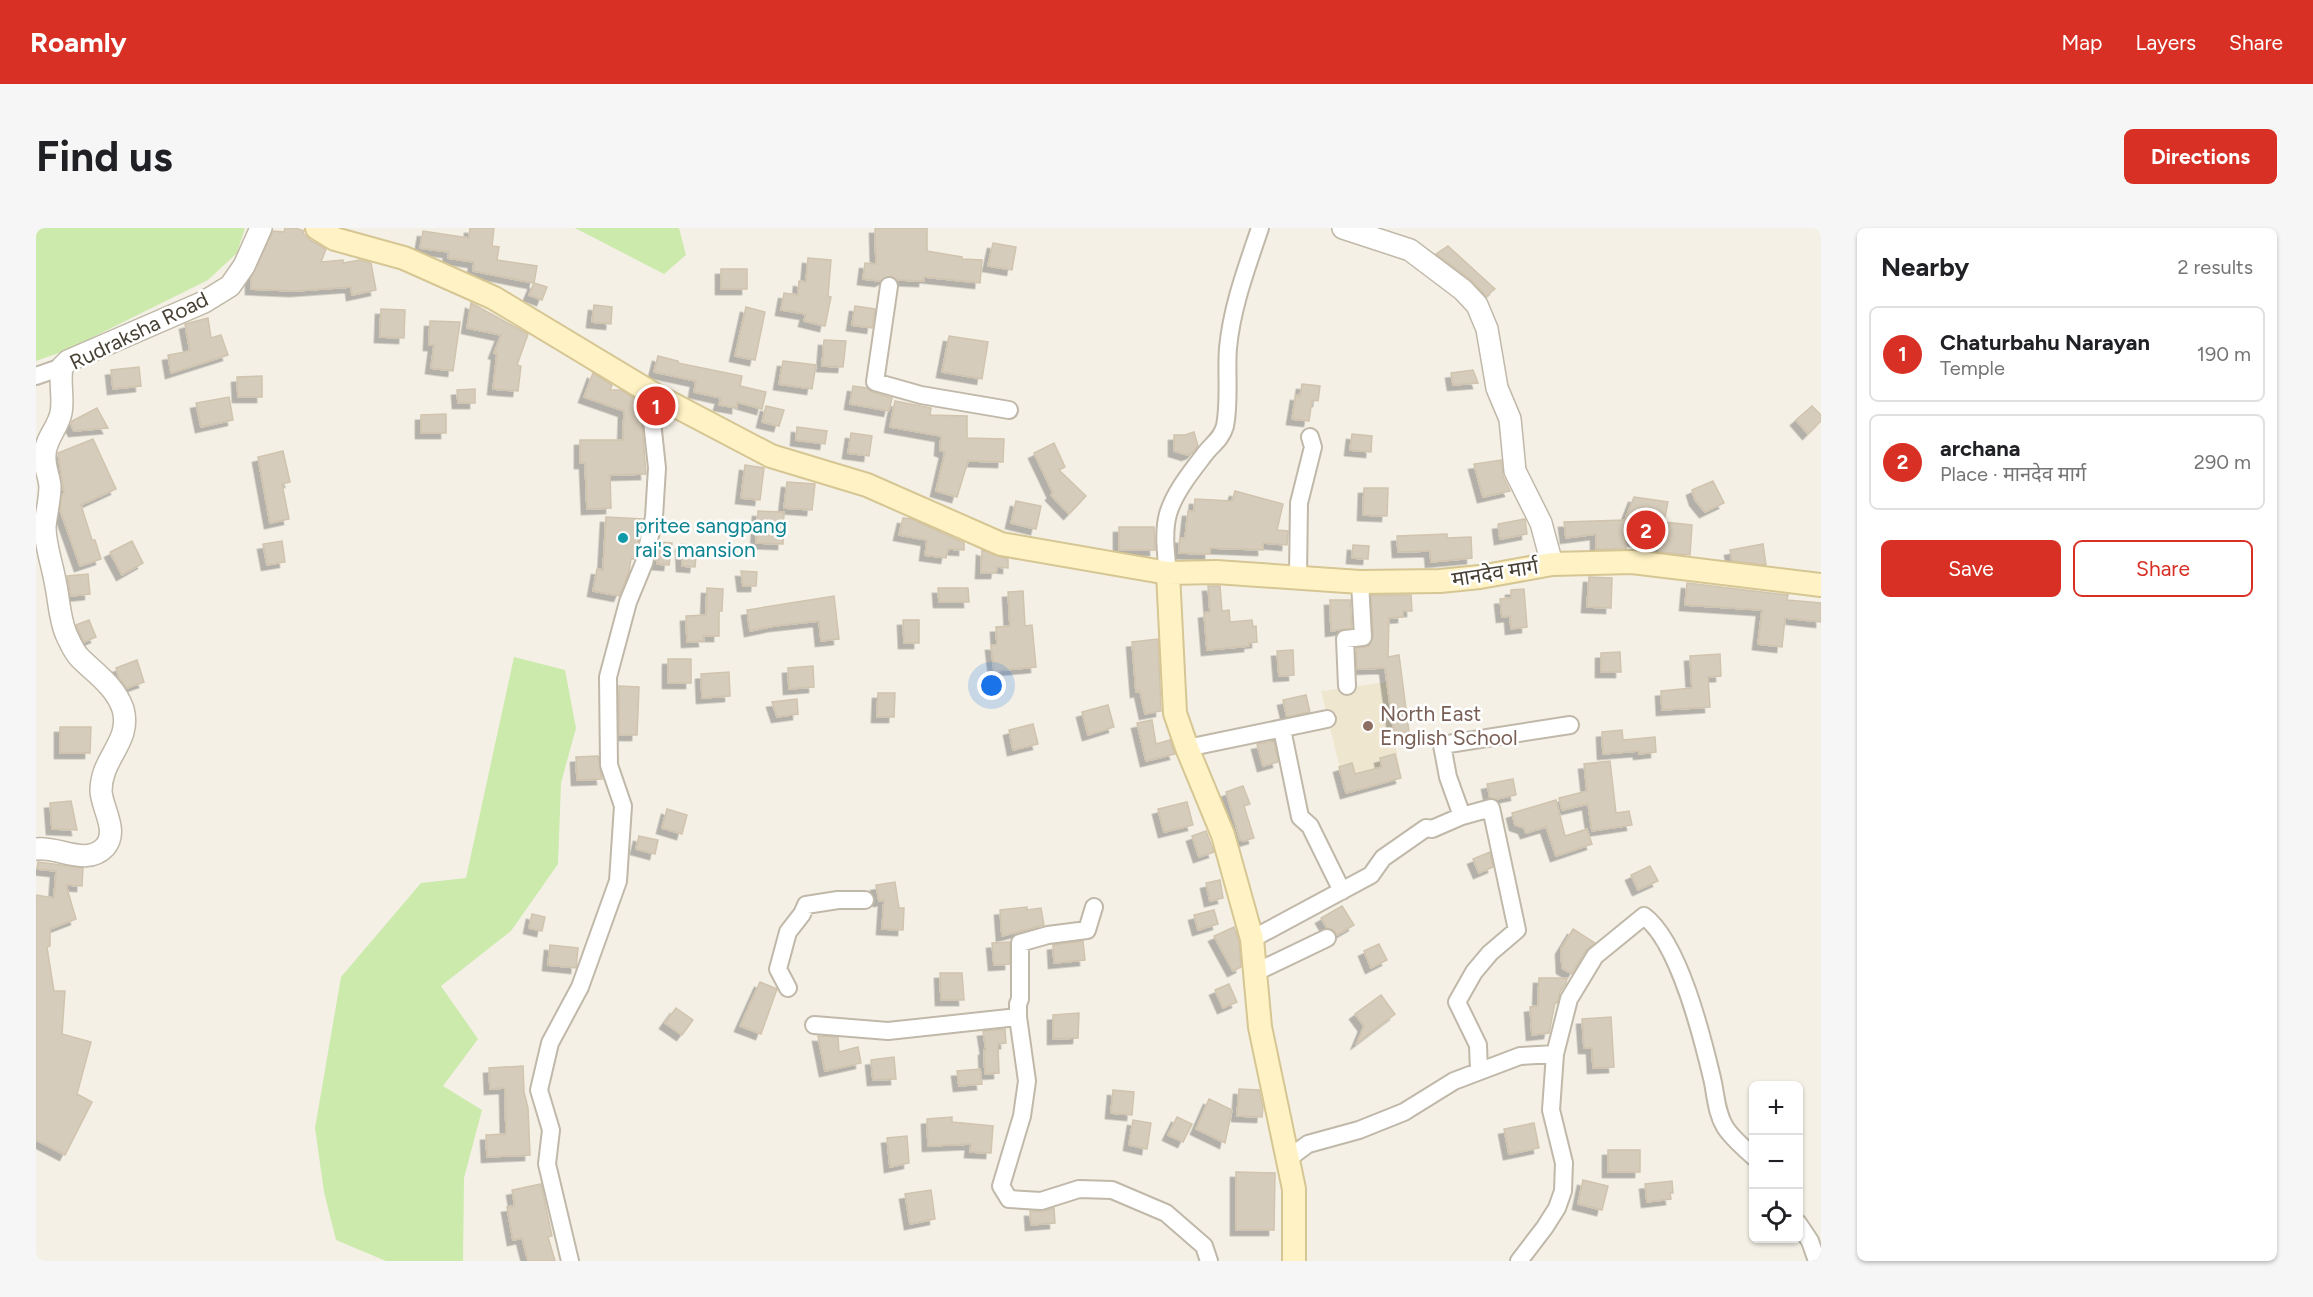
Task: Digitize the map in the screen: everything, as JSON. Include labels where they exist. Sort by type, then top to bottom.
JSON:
[{"type":"main road","name":"मानदेव मार्ग","points":[[317,228],[335,239],[404,258],[494,298],[655,394],[771,456],[867,485],[1001,544],[1168,573],[1216,572],[1360,582],[1440,581],[1479,577],[1552,564],[1632,562],[1821,585]]},
{"type":"main road","points":[[1168,573],[1175,714],[1223,835],[1252,939],[1260,1027],[1294,1189],[1294,1261]]},
{"type":"street","name":"Rudraksha Road","points":[[36,849],[45,848],[86,857],[96,854],[110,840],[111,828],[101,790],[106,764],[123,737],[125,728],[123,710],[107,681],[79,657],[65,631],[60,619],[55,579],[45,537],[50,487],[45,454],[48,440],[61,411],[62,368],[68,361],[204,302],[230,286],[244,266],[261,228]]},
{"type":"street","points":[[1168,573],[1166,544],[1168,514],[1195,467],[1220,439],[1225,425],[1228,348],[1233,318],[1260,228]]},
{"type":"street","points":[[1343,228],[1410,250],[1463,290],[1477,305],[1487,329],[1497,387],[1510,419],[1515,471],[1541,523],[1552,564]]},
{"type":"street","points":[[889,286],[875,382],[921,395],[1009,410]]},
{"type":"street","points":[[36,376],[62,368]]},
{"type":"street","points":[[570,1261],[547,1164],[551,1130],[539,1090],[550,1043],[580,987],[618,881],[623,806],[609,765],[608,677],[628,602],[644,563],[654,517],[657,468],[651,412],[655,394]]},
{"type":"street","points":[[1298,577],[1299,503],[1313,447],[1310,437]]},
{"type":"street","points":[[1347,686],[1345,639],[1363,637],[1360,582]]},
{"type":"street","points":[[1187,748],[1327,719]]},
{"type":"street","points":[[1462,816],[1448,777],[1443,745],[1570,725]]},
{"type":"street","points":[[1282,729],[1300,817],[1310,826],[1342,891]]},
{"type":"street","points":[[1252,939],[1371,875],[1383,858],[1426,828],[1432,829],[1462,816],[1491,808],[1517,930],[1490,952],[1474,972],[1457,1002],[1478,1046],[1479,1071]]},
{"type":"street","points":[[788,988],[778,969],[788,932],[806,905],[838,900],[865,900]]},
{"type":"street","points":[[1094,907],[1087,930],[1048,935],[1020,943],[1018,1017],[1028,1081],[1022,1116],[1001,1186],[1009,1199],[1041,1202],[1079,1189],[1112,1190],[1166,1214],[1203,1246],[1209,1261]]},
{"type":"street","points":[[1519,1261],[1557,1208],[1563,1191],[1564,1163],[1551,1110],[1555,1054],[1569,999],[1594,956],[1644,916],[1652,922],[1677,963],[1694,1009],[1713,1080],[1716,1103],[1725,1127],[1749,1152]]},
{"type":"street","points":[[1256,972],[1327,938]]},
{"type":"street","points":[[814,1025],[888,1031],[1018,1017]]},
{"type":"street","points":[[1289,1158],[1308,1144],[1359,1130],[1404,1112],[1454,1081],[1479,1071],[1520,1056],[1555,1054]]},
{"type":"street","points":[[1803,1230],[1810,1241],[1817,1261]]},
{"type":"shaded area","name":"North East English School","points":[[1399,655],[1409,732],[1394,735],[1401,778],[1346,793],[1321,691],[1387,682],[1384,658]]},
{"type":"green space","points":[[36,228],[245,228],[237,253],[208,280],[67,350],[36,361]]},
{"type":"green space","points":[[575,228],[679,228],[686,255],[664,274]]},
{"type":"green space","points":[[514,657],[565,670],[576,728],[561,783],[558,864],[511,931],[441,986],[478,1039],[443,1086],[482,1110],[464,1178],[463,1261],[386,1261],[336,1240],[324,1192],[315,1128],[341,977],[421,883],[466,878]]},
{"type":"building","points":[[285,228],[304,231],[303,233],[310,240],[326,249],[321,262],[343,260],[343,263],[360,260],[371,263],[376,290],[352,295],[351,287],[295,291],[251,289],[251,278],[273,231],[284,232]]},
{"type":"building","points":[[470,228],[494,228],[492,246],[499,247],[497,260],[537,266],[534,283],[473,271],[474,262],[448,258],[449,252],[420,248],[423,231],[469,238]]},
{"type":"building","points":[[875,228],[927,228],[927,251],[962,257],[962,259],[982,260],[980,283],[924,277],[924,281],[897,280],[890,276],[880,281],[863,279],[865,263],[876,264]]},
{"type":"building","points":[[993,243],[1016,247],[1012,270],[988,266]]},
{"type":"building","points":[[1448,246],[1495,289],[1486,296],[1471,280],[1436,254]]},
{"type":"building","points":[[808,258],[831,260],[828,296],[831,297],[825,326],[804,321],[806,314],[781,310],[784,293],[798,295],[799,281],[806,282]]},
{"type":"building","points":[[721,269],[747,269],[747,289],[721,289]]},
{"type":"building","points":[[534,283],[547,287],[542,300],[529,295]]},
{"type":"building","points":[[471,303],[528,334],[517,365],[521,366],[518,391],[493,389],[497,354],[494,353],[501,335],[467,328]]},
{"type":"building","points":[[594,305],[612,307],[611,324],[592,322]]},
{"type":"building","points":[[855,306],[875,309],[872,328],[852,325]]},
{"type":"building","points":[[746,307],[765,312],[755,360],[735,356]]},
{"type":"building","points":[[381,309],[405,310],[404,338],[380,337]]},
{"type":"building","points":[[208,318],[211,338],[221,335],[228,355],[171,373],[168,355],[190,351],[185,324]]},
{"type":"building","points":[[430,321],[460,322],[453,371],[431,368],[434,345],[429,345]]},
{"type":"building","points":[[949,336],[988,342],[982,379],[942,372]]},
{"type":"building","points":[[824,340],[846,341],[843,367],[822,366]]},
{"type":"building","points":[[658,356],[678,361],[678,363],[742,376],[740,386],[766,392],[762,409],[737,402],[737,408],[719,405],[721,398],[694,392],[696,381],[654,372]]},
{"type":"building","points":[[783,361],[816,365],[812,389],[779,384]]},
{"type":"building","points":[[139,367],[141,386],[113,389],[111,370]]},
{"type":"building","points":[[1473,370],[1478,383],[1453,385],[1451,373]]},
{"type":"building","points":[[593,373],[612,385],[610,390],[621,390],[642,403],[646,474],[610,475],[611,508],[587,509],[585,463],[580,463],[580,440],[623,440],[624,411],[584,397]]},
{"type":"building","points":[[262,376],[262,397],[238,397],[237,377]]},
{"type":"building","points":[[1302,384],[1320,386],[1318,401],[1312,400],[1309,421],[1292,419],[1296,395],[1300,396]]},
{"type":"building","points":[[853,386],[867,388],[872,392],[892,398],[889,411],[850,404]]},
{"type":"building","points":[[475,389],[475,403],[458,403],[457,390]]},
{"type":"building","points":[[229,397],[233,420],[201,427],[196,403]]},
{"type":"building","points":[[895,401],[931,408],[930,415],[967,416],[967,438],[1004,439],[1003,462],[968,461],[957,497],[936,491],[945,452],[940,450],[941,436],[890,427]]},
{"type":"building","points":[[766,406],[784,410],[779,426],[762,422]]},
{"type":"building","points":[[1812,406],[1821,415],[1821,421],[1808,434],[1796,420]]},
{"type":"building","points":[[97,408],[108,428],[74,431],[72,421]]},
{"type":"building","points":[[446,414],[446,433],[421,433],[421,415]]},
{"type":"building","points":[[797,427],[827,431],[825,444],[796,440]]},
{"type":"building","points":[[1194,432],[1198,446],[1192,453],[1187,455],[1174,451],[1174,435]]},
{"type":"building","points":[[851,433],[872,436],[869,456],[848,453]]},
{"type":"building","points":[[1352,434],[1372,436],[1371,452],[1350,450]]},
{"type":"building","points":[[93,439],[116,489],[81,505],[92,540],[95,540],[101,559],[80,566],[60,510],[64,493],[58,453]]},
{"type":"building","points":[[1054,443],[1065,467],[1059,470],[1086,496],[1069,514],[1051,495],[1053,493],[1034,453]]},
{"type":"building","points":[[283,451],[290,482],[282,484],[289,519],[270,523],[258,457]]},
{"type":"building","points":[[1501,460],[1503,476],[1510,491],[1483,497],[1474,464]]},
{"type":"building","points":[[745,465],[764,468],[760,500],[741,498]]},
{"type":"building","points":[[1713,481],[1724,503],[1705,512],[1695,500],[1692,490]]},
{"type":"building","points":[[787,482],[815,484],[812,510],[784,508]]},
{"type":"building","points":[[1364,488],[1388,488],[1387,516],[1363,515]]},
{"type":"building","points":[[1235,491],[1283,504],[1277,530],[1288,531],[1287,545],[1263,543],[1263,550],[1210,548],[1210,554],[1179,553],[1180,538],[1185,538],[1188,511],[1194,511],[1195,499],[1232,501]]},
{"type":"building","points":[[1634,497],[1668,502],[1664,522],[1692,525],[1690,555],[1659,552],[1660,543],[1625,540],[1626,549],[1596,549],[1596,534],[1566,538],[1564,522],[1625,520]]},
{"type":"building","points":[[1016,501],[1041,506],[1036,529],[1011,523]]},
{"type":"building","points":[[758,511],[784,512],[783,544],[756,543]]},
{"type":"building","points":[[606,517],[643,519],[634,559],[631,559],[629,572],[619,596],[593,591],[597,569],[603,570]]},
{"type":"building","points":[[903,518],[912,519],[964,543],[964,550],[948,549],[946,558],[925,555],[927,540],[899,535]]},
{"type":"building","points":[[1525,519],[1527,534],[1500,539],[1498,524]]},
{"type":"building","points":[[1119,527],[1154,527],[1155,550],[1119,550]]},
{"type":"building","points":[[1447,534],[1447,538],[1471,537],[1472,558],[1431,562],[1430,551],[1398,552],[1397,536]]},
{"type":"building","points":[[132,541],[143,563],[122,575],[110,552]]},
{"type":"building","points":[[282,541],[285,562],[267,565],[263,544]]},
{"type":"building","points":[[659,542],[672,543],[669,565],[657,564],[658,560],[655,560]]},
{"type":"building","points":[[681,544],[697,546],[695,567],[682,566]]},
{"type":"building","points":[[1763,544],[1766,565],[1732,561],[1730,550]]},
{"type":"building","points":[[1353,545],[1369,546],[1368,559],[1352,558]]},
{"type":"building","points":[[982,550],[1008,559],[1008,568],[997,567],[996,573],[981,573]]},
{"type":"building","points":[[741,571],[757,572],[756,586],[743,586]]},
{"type":"building","points":[[88,574],[90,594],[71,596],[67,576]]},
{"type":"building","points":[[1589,577],[1612,578],[1611,608],[1587,607]]},
{"type":"building","points":[[1687,583],[1788,595],[1787,600],[1821,603],[1821,622],[1785,618],[1782,647],[1758,644],[1762,610],[1685,605]]},
{"type":"building","points":[[1208,586],[1220,586],[1222,611],[1229,610],[1230,622],[1252,620],[1253,627],[1256,626],[1257,642],[1249,643],[1249,646],[1207,650],[1204,613],[1210,612]]},
{"type":"building","points":[[707,588],[723,589],[722,611],[719,611],[719,636],[703,636],[704,641],[687,642],[686,616],[706,615]]},
{"type":"building","points":[[938,588],[968,588],[969,602],[939,602]]},
{"type":"building","points":[[1524,589],[1527,627],[1511,629],[1510,616],[1502,617],[1500,599],[1511,598],[1511,590]]},
{"type":"building","points":[[1023,591],[1025,626],[1032,625],[1036,667],[994,671],[991,645],[997,645],[996,627],[1010,626],[1008,592]]},
{"type":"building","points":[[1371,595],[1411,595],[1412,611],[1403,611],[1403,617],[1389,618],[1388,657],[1399,655],[1409,732],[1394,734],[1385,668],[1357,669],[1356,648],[1369,646],[1373,637]]},
{"type":"building","points":[[834,596],[839,639],[821,641],[819,621],[750,631],[747,610]]},
{"type":"building","points":[[1330,600],[1350,600],[1352,628],[1331,631]]},
{"type":"building","points":[[89,620],[96,637],[84,642],[76,625]]},
{"type":"building","points":[[903,620],[919,620],[919,643],[904,643]]},
{"type":"building","points":[[1158,639],[1161,711],[1145,714],[1140,691],[1136,692],[1132,642]]},
{"type":"building","points":[[1293,650],[1294,675],[1279,676],[1277,651]]},
{"type":"building","points":[[1620,652],[1621,672],[1601,672],[1601,653]]},
{"type":"building","points":[[1720,654],[1721,676],[1708,677],[1710,707],[1662,710],[1661,691],[1692,688],[1690,656]]},
{"type":"building","points":[[668,659],[691,659],[691,683],[668,683]]},
{"type":"building","points":[[137,660],[144,682],[127,688],[119,678],[116,668]]},
{"type":"building","points":[[813,666],[814,687],[789,689],[788,668]]},
{"type":"building","points":[[729,672],[730,696],[702,698],[701,674]]},
{"type":"building","points":[[619,686],[639,687],[637,735],[619,735]]},
{"type":"building","points":[[878,693],[895,693],[894,717],[877,717]]},
{"type":"building","points":[[1306,695],[1310,712],[1287,717],[1283,700]]},
{"type":"building","points":[[797,699],[798,714],[777,717],[772,702]]},
{"type":"building","points":[[1108,705],[1114,727],[1088,735],[1082,712]]},
{"type":"building","points":[[1152,720],[1156,744],[1170,740],[1175,754],[1146,761],[1137,723]]},
{"type":"building","points":[[1033,724],[1038,744],[1013,750],[1009,730]]},
{"type":"building","points":[[60,727],[91,727],[90,753],[60,753]]},
{"type":"building","points":[[1622,730],[1623,740],[1655,737],[1656,752],[1603,754],[1602,732]]},
{"type":"building","points":[[1274,741],[1278,762],[1263,766],[1257,744]]},
{"type":"building","points":[[1395,754],[1401,778],[1346,793],[1339,767],[1352,763],[1355,774],[1382,767],[1380,758]]},
{"type":"building","points":[[598,756],[602,779],[577,780],[576,757]]},
{"type":"building","points":[[1610,761],[1616,813],[1629,811],[1632,825],[1592,831],[1588,804],[1562,810],[1559,798],[1587,791],[1584,764]]},
{"type":"building","points":[[1513,779],[1516,795],[1490,798],[1487,784]]},
{"type":"building","points":[[1243,786],[1250,804],[1244,806],[1254,838],[1244,841],[1240,840],[1226,792]]},
{"type":"building","points":[[1556,800],[1565,836],[1587,829],[1592,844],[1556,856],[1546,827],[1526,833],[1524,828],[1515,825],[1512,813]]},
{"type":"building","points":[[71,801],[77,830],[52,829],[50,803]]},
{"type":"building","points":[[1187,802],[1193,825],[1164,832],[1158,809]]},
{"type":"building","points":[[667,809],[687,815],[682,834],[662,828]]},
{"type":"building","points":[[1206,831],[1214,852],[1199,857],[1192,836]]},
{"type":"building","points":[[639,836],[658,840],[655,854],[636,849]]},
{"type":"building","points":[[1490,852],[1493,867],[1479,873],[1473,859]]},
{"type":"building","points":[[38,862],[83,868],[82,886],[66,885],[76,919],[50,929],[50,946],[47,947],[54,991],[65,991],[62,1034],[91,1042],[77,1094],[92,1102],[65,1155],[36,1140],[36,895],[54,898],[56,871],[37,869]]},
{"type":"building","points":[[1650,866],[1658,881],[1638,890],[1631,875]]},
{"type":"building","points":[[1220,880],[1223,898],[1210,901],[1206,883]]},
{"type":"building","points":[[895,882],[899,908],[904,908],[903,930],[882,929],[884,900],[879,901],[876,885]]},
{"type":"building","points":[[1342,906],[1354,925],[1337,935],[1333,930],[1327,928],[1321,918]]},
{"type":"building","points":[[1027,907],[1027,910],[1041,908],[1044,925],[1002,936],[1000,910]]},
{"type":"building","points":[[1214,910],[1218,924],[1198,930],[1194,915]]},
{"type":"building","points":[[532,914],[545,917],[542,931],[529,928]]},
{"type":"building","points":[[1234,927],[1239,941],[1241,967],[1233,971],[1214,936]]},
{"type":"building","points":[[1573,929],[1595,943],[1586,950],[1572,974],[1562,968],[1561,949]]},
{"type":"building","points":[[1083,941],[1085,960],[1054,963],[1053,945]]},
{"type":"building","points":[[1010,942],[1010,964],[994,965],[992,943]]},
{"type":"building","points":[[1379,944],[1387,960],[1371,968],[1364,951]]},
{"type":"building","points":[[550,945],[578,948],[576,968],[548,965]]},
{"type":"building","points":[[940,973],[962,973],[964,1000],[941,1000]]},
{"type":"building","points":[[1539,978],[1567,978],[1557,1003],[1555,1003],[1549,1033],[1532,1035],[1530,1007],[1538,1006]]},
{"type":"building","points":[[760,982],[777,989],[761,1034],[740,1026]]},
{"type":"building","points":[[1229,984],[1237,1002],[1223,1008],[1215,990]]},
{"type":"building","points":[[1381,995],[1395,1014],[1357,1043],[1364,1026],[1355,1014]]},
{"type":"building","points":[[676,1008],[693,1020],[682,1035],[665,1023]]},
{"type":"building","points":[[1079,1013],[1078,1038],[1053,1039],[1053,1015]]},
{"type":"building","points":[[1611,1017],[1614,1067],[1593,1068],[1592,1048],[1584,1048],[1582,1019]]},
{"type":"building","points":[[1005,1029],[1006,1043],[998,1044],[999,1073],[985,1074],[984,1050],[986,1050],[983,1031]]},
{"type":"building","points":[[818,1036],[838,1037],[839,1052],[858,1047],[861,1063],[825,1071]]},
{"type":"building","points":[[894,1057],[896,1079],[873,1080],[871,1060]]},
{"type":"building","points":[[523,1066],[530,1155],[487,1157],[486,1135],[506,1134],[505,1088],[490,1089],[489,1068]]},
{"type":"building","points":[[980,1069],[982,1084],[959,1086],[957,1071]]},
{"type":"building","points":[[1239,1089],[1259,1090],[1263,1107],[1262,1117],[1237,1116]]},
{"type":"building","points":[[1113,1090],[1134,1092],[1132,1115],[1111,1113]]},
{"type":"building","points":[[1209,1099],[1232,1110],[1225,1143],[1196,1129]]},
{"type":"building","points":[[952,1117],[952,1122],[993,1126],[991,1153],[970,1152],[971,1144],[928,1146],[927,1119]]},
{"type":"building","points":[[1177,1117],[1192,1124],[1183,1142],[1168,1135]]},
{"type":"building","points":[[1133,1120],[1151,1123],[1147,1149],[1129,1145]]},
{"type":"building","points":[[1534,1123],[1539,1148],[1509,1154],[1504,1129]]},
{"type":"building","points":[[907,1136],[909,1163],[890,1167],[887,1138]]},
{"type":"building","points":[[1608,1150],[1640,1150],[1640,1172],[1608,1172]]},
{"type":"building","points":[[1236,1172],[1275,1173],[1274,1230],[1236,1230]]},
{"type":"building","points":[[1583,1180],[1608,1186],[1602,1210],[1578,1204]]},
{"type":"building","points":[[1672,1181],[1671,1199],[1647,1202],[1645,1184]]},
{"type":"building","points":[[541,1184],[552,1236],[548,1237],[555,1261],[528,1261],[522,1238],[513,1240],[507,1207],[515,1206],[512,1190]]},
{"type":"building","points":[[931,1190],[935,1219],[910,1224],[905,1194]]},
{"type":"building","points":[[1054,1208],[1055,1223],[1031,1225],[1030,1211]]},
{"type":"place","name":"Chaturbahu Narayan","points":[[656,406]]},
{"type":"place","name":"archana","points":[[1646,530]]},
{"type":"place","name":"pritee sangpang rai's mansion","points":[[623,538]]},
{"type":"place","name":"North East English School","points":[[1368,726]]}]
